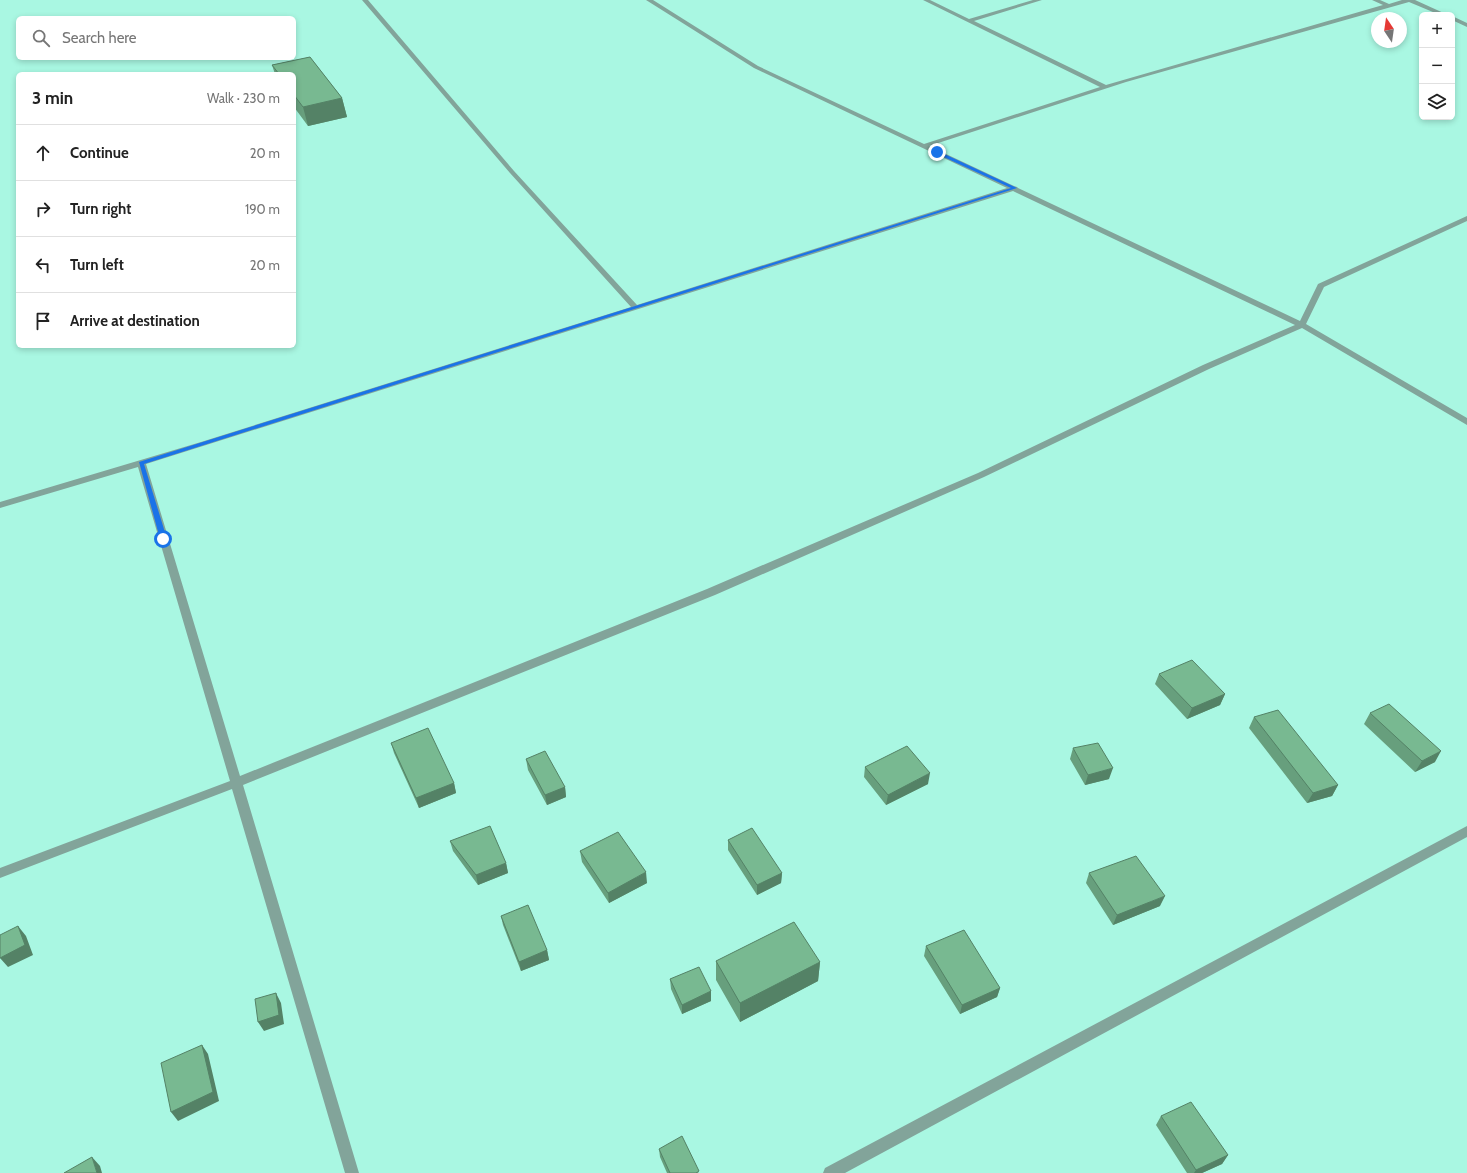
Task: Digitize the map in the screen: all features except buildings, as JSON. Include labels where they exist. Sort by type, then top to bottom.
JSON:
[{"type":"street","points":[[365,0],[512,172],[636,308]]},
{"type":"street","points":[[649,0],[756,67],[1015,188],[1302,325],[1467,422]]},
{"type":"street","points":[[926,0],[1106,87]]},
{"type":"street","points":[[968,21],[1039,0]]},
{"type":"street","points":[[1375,0],[1389,6]]},
{"type":"street","points":[[924,146],[1106,87],[1409,0],[1438,12]]},
{"type":"street","points":[[1455,19],[1467,25]]},
{"type":"street","points":[[0,505],[141,463],[1015,188]]},
{"type":"street","points":[[0,873],[236,783],[732,582],[981,475],[1199,370],[1302,325],[1321,286],[1467,218]]},
{"type":"street","points":[[141,463],[352,1173]]},
{"type":"street","points":[[830,1173],[1467,831]]},
{"type":"route","points":[[163,539],[141,463],[1015,188],[937,152]]}]
